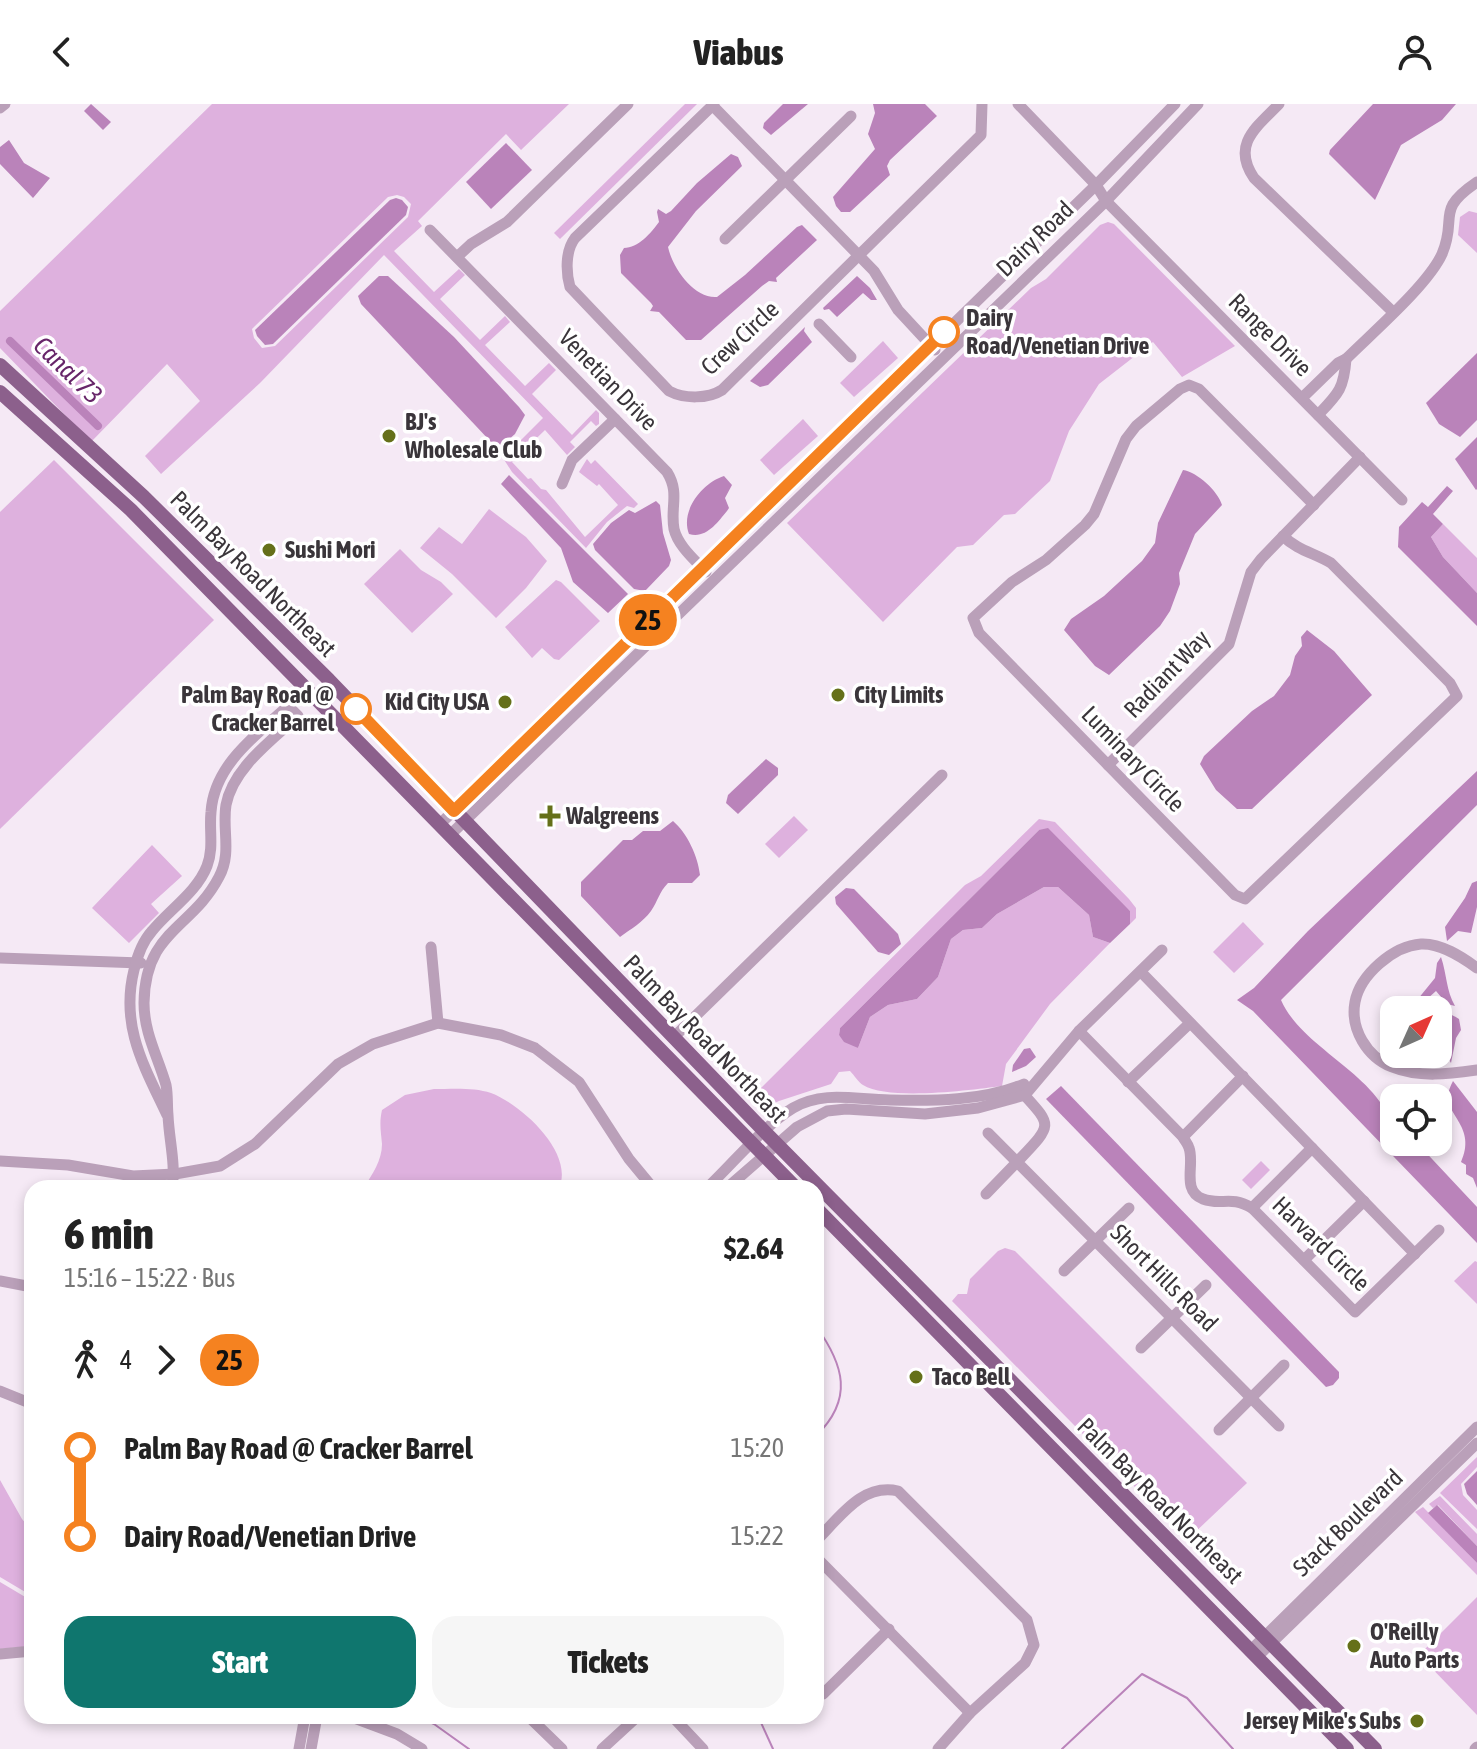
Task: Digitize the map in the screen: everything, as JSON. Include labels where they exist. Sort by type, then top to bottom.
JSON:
[{"type":"main road","name":"Palm Bay Road Northeast","points":[[0,365],[144,497],[329,680],[813,1180]]},
{"type":"main road","name":"Palm Bay Road Northeast","points":[[0,392],[131,510],[788,1180]]},
{"type":"main road","points":[[131,510],[144,497]]},
{"type":"main road","points":[[649,1038],[673,1038]]},
{"type":"main road","name":"Palm Bay Road Northeast","points":[[824,1192],[1375,1749]]},
{"type":"main road","name":"Palm Bay Road Northeast","points":[[824,1216],[1347,1749]]},
{"type":"main road","points":[[907,1301],[918,1306],[936,1305]]},
{"type":"main road","points":[[929,1324],[933,1320],[954,1323]]},
{"type":"main road","points":[[1054,1451],[1068,1455],[1084,1454]]},
{"type":"main road","points":[[1082,1479],[1110,1481]]},
{"type":"street","points":[[0,108],[5,104]]},
{"type":"street","points":[[457,257],[471,244],[507,222],[628,104]]},
{"type":"street","name":"Crew Circle","points":[[713,105],[575,238],[568,249],[570,287],[669,391],[680,395],[708,396],[722,390],[981,135],[982,104]]},
{"type":"street","name":"Range Drive","points":[[1018,104],[1096,185],[1106,201],[1402,500]]},
{"type":"street","name":"Dairy Road","points":[[459,816],[627,640],[1096,185],[1175,104]]},
{"type":"street","name":"Dairy Road","points":[[444,830],[653,640],[1106,201],[1198,104]]},
{"type":"street","points":[[1279,104],[1250,135],[1245,146],[1246,167],[1393,312]]},
{"type":"street","points":[[713,105],[874,271],[898,310],[943,358]]},
{"type":"street","points":[[725,239],[851,116]]},
{"type":"street","points":[[1302,398],[1346,359],[1430,274],[1446,244],[1448,214],[1453,202],[1477,182]]},
{"type":"street","name":"Venetian Drive","points":[[430,230],[667,472],[675,485],[674,529],[679,542],[714,579]]},
{"type":"street","points":[[819,324],[851,357]]},
{"type":"street","points":[[1318,415],[1340,392],[1346,359]]},
{"type":"street","name":"Luminary Circle","points":[[1283,536],[1304,551],[1331,563],[1450,683],[1457,696],[1245,899],[1235,895],[979,633],[973,618],[1012,582],[1046,560],[1085,525],[1094,514],[1131,433],[1180,389],[1189,385],[1199,389],[1314,505]]},
{"type":"street","points":[[562,484],[572,460],[615,419]]},
{"type":"street","name":"Radiant Way","points":[[1108,765],[1229,644],[1251,572],[1360,457]]},
{"type":"street","points":[[627,640],[653,640]]},
{"type":"street","points":[[613,654],[639,652]]},
{"type":"street","points":[[167,1115],[140,1058],[129,1019],[128,992],[136,962],[149,934],[200,880],[208,865],[211,813],[215,792],[225,768],[288,706],[298,716],[252,760],[231,790],[226,806],[228,849],[218,879],[162,940],[150,964],[145,985],[145,1024],[167,1088],[174,1180]]},
{"type":"street","points":[[673,1038],[942,775]]},
{"type":"street","points":[[1477,968],[1453,953],[1422,944],[1400,951],[1380,963],[1366,980],[1355,1002],[1355,1026],[1366,1049],[1388,1066],[1413,1074],[1477,1070]]},
{"type":"street","points":[[431,947],[438,1023]]},
{"type":"street","points":[[736,1180],[797,1127],[827,1111],[846,1109],[925,1114],[978,1108],[1021,1091],[1059,1057],[1079,1031],[1162,950]]},
{"type":"street","points":[[0,958],[150,964]]},
{"type":"street","points":[[1141,972],[1415,1254]]},
{"type":"street","points":[[0,1161],[68,1165],[133,1176],[175,1174],[220,1166],[255,1144],[338,1064],[373,1044],[438,1023],[501,1035],[535,1048],[579,1082],[629,1159],[646,1180]]},
{"type":"street","points":[[1128,1082],[1190,1023]]},
{"type":"street","points":[[1079,1031],[1183,1137],[1243,1076]]},
{"type":"street","points":[[715,1180],[793,1108],[816,1099],[844,1096],[927,1100],[1021,1091]]},
{"type":"street","points":[[986,1194],[1044,1133],[1047,1124],[1021,1091]]},
{"type":"street","name":"Short Hills Road","points":[[988,1133],[1279,1426]]},
{"type":"street","name":"Harvard Circle","points":[[1183,1137],[1190,1150],[1190,1181],[1196,1195],[1205,1200],[1239,1200],[1252,1208],[1355,1312],[1439,1230]]},
{"type":"street","points":[[1252,1208],[1312,1148]]},
{"type":"street","points":[[1304,1260],[1364,1201]]},
{"type":"street","points":[[1064,1271],[1129,1208]]},
{"type":"street","points":[[0,1281],[24,1286]]},
{"type":"street","points":[[1141,1348],[1206,1285]]},
{"type":"street","points":[[1219,1430],[1284,1365]]},
{"type":"street","points":[[0,1391],[24,1401]]},
{"type":"street","name":"Stack Boulevard","points":[[1254,1654],[1477,1427]]},
{"type":"street","name":"Stack Boulevard","points":[[1267,1640],[1477,1443]]},
{"type":"street","points":[[824,1533],[863,1494],[883,1488],[898,1491],[1027,1620],[1034,1645],[1025,1663],[970,1713],[938,1749]]},
{"type":"street","points":[[824,1565],[970,1713]]},
{"type":"street","points":[[824,1693],[889,1629]]},
{"type":"street","points":[[0,1654],[24,1652]]},
{"type":"street","points":[[299,1749],[304,1724]]},
{"type":"street","points":[[311,1749],[316,1724]]},
{"type":"street","points":[[370,1724],[397,1734],[422,1749]]},
{"type":"street","points":[[536,1724],[562,1749]]},
{"type":"street","points":[[602,1749],[629,1724]]},
{"type":"street","points":[[680,1724],[703,1749]]},
{"type":"shaded area","points":[[91,104],[111,122],[103,130],[84,111]]},
{"type":"shaded area","points":[[212,104],[569,104],[521,150],[506,134],[418,221],[422,226],[394,251],[434,292],[459,269],[465,275],[440,299],[480,340],[505,316],[510,322],[485,345],[525,386],[549,363],[556,370],[532,394],[572,435],[596,410],[599,413],[599,424],[596,426],[591,421],[570,442],[575,447],[567,455],[545,430],[512,462],[528,479],[531,478],[546,490],[585,537],[618,505],[599,484],[597,486],[579,472],[587,459],[591,464],[595,460],[638,504],[634,508],[627,506],[607,522],[586,548],[512,472],[503,458],[543,418],[384,255],[260,383],[161,474],[145,456],[200,401],[167,364],[91,442],[0,348],[0,311]],"holes":[[[388,197],[404,197],[411,204],[408,217],[275,346],[262,348],[254,338],[252,329]]]},
{"type":"shaded area","points":[[685,104],[697,104],[560,239],[554,233]]},
{"type":"shaded area","points":[[783,104],[808,104],[771,135],[763,128],[764,123]]},
{"type":"shaded area","points":[[873,104],[925,104],[937,116],[890,160],[887,166],[890,175],[850,212],[841,212],[833,197],[875,149],[868,134],[875,113]]},
{"type":"shaded area","points":[[1373,104],[1456,104],[1442,120],[1401,145],[1375,200],[1329,154]]},
{"type":"shaded area","points":[[9,140],[24,163],[50,178],[33,198],[0,164],[0,147]]},
{"type":"shaded area","points":[[506,143],[532,170],[491,209],[466,182]]},
{"type":"shaded area","points":[[731,154],[738,157],[742,166],[696,211],[668,247],[674,264],[692,287],[700,293],[717,297],[802,225],[817,240],[776,278],[777,282],[769,281],[762,286],[701,340],[686,340],[659,312],[650,311],[651,303],[621,273],[620,255],[624,248],[639,243],[652,231],[659,222],[658,209],[666,214],[671,211]]},
{"type":"shaded area","points":[[396,198],[408,207],[406,215],[273,344],[265,345],[255,330],[390,200]]},
{"type":"shaded area","points":[[1469,211],[1477,213],[1477,253],[1458,235],[1460,217]]},
{"type":"shaded area","points":[[1108,222],[1114,224],[1235,346],[1182,377],[1153,342],[1099,384],[1069,431],[1050,481],[1015,514],[1004,515],[973,545],[957,547],[883,622],[787,523],[1031,288],[1046,279],[1100,225]]},
{"type":"shaded area","points":[[379,276],[388,276],[454,337],[525,415],[515,434],[501,446],[491,442],[361,304],[358,296]]},
{"type":"shaded area","points":[[857,276],[877,300],[871,300],[863,293],[837,317],[829,309],[824,310],[823,308]]},
{"type":"shaded area","points":[[805,327],[804,331],[812,342],[808,346],[768,385],[760,387],[750,381]]},
{"type":"shaded area","points":[[883,341],[898,358],[854,397],[840,383]]},
{"type":"shaded area","points":[[1477,353],[1477,420],[1460,437],[1439,424],[1426,403]]},
{"type":"shaded area","points":[[803,419],[818,436],[774,475],[760,460]]},
{"type":"shaded area","points":[[1477,437],[1477,489],[1476,490],[1455,459]]},
{"type":"shaded area","points":[[54,460],[214,620],[0,829],[0,512]]},
{"type":"shaded area","points":[[1183,470],[1206,483],[1222,505],[1195,534],[1179,573],[1180,584],[1170,611],[1160,626],[1109,675],[1095,666],[1064,630],[1071,619],[1104,596],[1142,561],[1155,543],[1158,523]]},
{"type":"shaded area","points":[[509,475],[628,594],[608,613],[573,582],[561,548],[501,484]]},
{"type":"shaded area","points":[[724,476],[732,485],[725,498],[729,508],[706,532],[689,534],[690,507],[701,491]]},
{"type":"shaded area","points":[[1447,486],[1453,491],[1433,514],[1443,524],[1431,537],[1443,557],[1477,593],[1477,626],[1398,547],[1399,527],[1422,502],[1428,507]]},
{"type":"shaded area","points":[[656,501],[660,505],[663,533],[671,560],[645,591],[634,589],[595,550],[593,544],[611,523],[629,510],[635,513]]},
{"type":"shaded area","points":[[489,509],[526,537],[547,561],[496,618],[452,574],[420,548],[439,527],[462,544]]},
{"type":"shaded area","points":[[1443,524],[1477,558],[1477,593],[1443,557],[1431,537]]},
{"type":"shaded area","points":[[400,549],[421,570],[453,594],[412,633],[364,584]]},
{"type":"shaded area","points":[[556,580],[600,621],[559,660],[542,648],[532,658],[505,627]]},
{"type":"shaded area","points":[[1307,630],[1334,651],[1372,695],[1252,809],[1237,809],[1216,790],[1200,764],[1204,756],[1252,711],[1274,696],[1290,675],[1295,656],[1302,646],[1301,637]]},
{"type":"shaded area","points":[[766,759],[778,768],[778,775],[738,814],[726,803],[728,795]]},
{"type":"shaded area","points":[[1477,771],[1477,805],[1281,1000],[1292,1019],[1308,1036],[1380,1101],[1380,1143],[1253,1011],[1237,1000],[1254,988],[1308,931]]},
{"type":"shaded area","points":[[794,816],[808,830],[779,858],[765,844]]},
{"type":"shaded area","points":[[1039,819],[1055,822],[1129,899],[1136,908],[1136,918],[1130,924],[1130,911],[1039,830],[840,1028],[839,1035],[858,1048],[870,1017],[888,1005],[917,999],[938,977],[951,939],[963,930],[982,928],[997,914],[1044,887],[1058,887],[1089,915],[1093,937],[1110,943],[1050,1004],[1006,1064],[1002,1086],[931,1093],[891,1092],[863,1085],[850,1071],[839,1072],[831,1084],[766,1107],[754,1095],[965,885],[981,876]]},
{"type":"shaded area","points":[[673,821],[691,845],[700,875],[692,883],[668,883],[648,915],[620,937],[581,896],[581,882],[623,840],[632,840],[643,831],[660,831]]},
{"type":"shaded area","points":[[1048,828],[1130,911],[1130,924],[1110,943],[1093,937],[1089,915],[1058,887],[1044,887],[997,914],[982,928],[963,930],[951,939],[938,977],[917,999],[888,1005],[870,1017],[858,1048],[844,1042],[839,1035],[840,1028],[1039,830]]},
{"type":"shaded area","points":[[152,845],[182,876],[151,904],[159,913],[129,943],[92,908]]},
{"type":"shaded area","points":[[1477,881],[1477,907],[1471,933],[1458,931],[1447,941],[1445,927],[1472,883]]},
{"type":"shaded area","points":[[846,888],[854,889],[898,934],[901,944],[889,955],[878,952],[836,904],[835,897]]},
{"type":"shaded area","points":[[1243,922],[1264,944],[1234,973],[1213,952]]},
{"type":"shaded area","points":[[1441,957],[1451,996],[1440,996],[1436,991],[1430,996],[1420,996],[1435,978]]},
{"type":"shaded area","points":[[1452,1016],[1459,1019],[1461,1030],[1452,1058]]},
{"type":"shaded area","points":[[1030,1048],[1036,1057],[1012,1072],[1024,1049]]},
{"type":"shaded area","points":[[1453,1081],[1477,1112],[1477,1188],[1473,1178],[1466,1174],[1466,1165],[1461,1162],[1465,1140],[1452,1111]]},
{"type":"shaded area","points":[[1061,1086],[1339,1372],[1339,1378],[1333,1385],[1326,1387],[1046,1099]]},
{"type":"shaded area","points":[[434,1089],[462,1089],[484,1091],[503,1099],[528,1117],[550,1142],[558,1155],[561,1180],[369,1180],[380,1156],[382,1110],[405,1095]]},
{"type":"shaded area","points":[[1393,1156],[1429,1156],[1477,1207],[1477,1243]]},
{"type":"shaded area","points":[[1261,1161],[1270,1170],[1251,1189],[1242,1180]]},
{"type":"shaded area","points":[[1005,1248],[1015,1251],[1247,1483],[1190,1537],[1184,1537],[952,1301],[958,1294],[967,1294],[970,1279]]},
{"type":"shaded area","points":[[1477,1262],[1477,1304],[1454,1281]]},
{"type":"shaded area","points":[[1477,1457],[1477,1467],[1461,1484],[1463,1495],[1477,1510],[1477,1529],[1440,1493]]},
{"type":"shaded area","points":[[1477,1471],[1477,1505],[1467,1494],[1464,1484]]},
{"type":"shaded area","points":[[0,1480],[24,1521],[24,1591],[0,1577]]},
{"type":"shaded area","points":[[1440,1496],[1477,1534],[1477,1546],[1438,1505],[1433,1508],[1429,1504]]},
{"type":"shaded area","points":[[1437,1505],[1477,1546],[1477,1563],[1428,1513]]},
{"type":"shaded area","points":[[1423,1507],[1477,1563],[1477,1575],[1415,1512]]},
{"type":"shaded area","points":[[0,1582],[24,1596],[24,1647],[0,1649]]},
{"type":"shaded area","points":[[1477,1597],[1477,1715],[1419,1655]]},
{"type":"waterway","name":"Canal 73","points":[[10,341],[98,426]]},
{"type":"waterway","points":[[824,1337],[833,1354],[841,1382],[836,1409],[824,1427]]},
{"type":"waterway","points":[[1062,1749],[1142,1674],[1187,1698],[1233,1749]]},
{"type":"waterway","points":[[434,1724],[469,1749]]},
{"type":"waterway","points":[[762,1724],[773,1749]]},
{"type":"bus line","name":"25","points":[[356,709],[454,811],[944,332]]},
{"type":"place","name":"Dairy Road/Venetian Drive","points":[[944,332]]},
{"type":"place","name":"BJ's Wholesale Club","points":[[389,436]]},
{"type":"place","name":"Sushi Mori","points":[[269,550]]},
{"type":"place","name":"City Limits","points":[[838,695]]},
{"type":"place","name":"Kid City USA","points":[[505,702]]},
{"type":"place","name":"Palm Bay Road @ Cracker Barrel","points":[[356,709]]},
{"type":"place","name":"Walgreens","points":[[550,816]]},
{"type":"place","name":"Taco Bell","points":[[916,1377]]},
{"type":"place","name":"O'Reilly Auto Parts","points":[[1354,1646]]},
{"type":"place","name":"Jersey Mike's Subs","points":[[1417,1721]]}]
